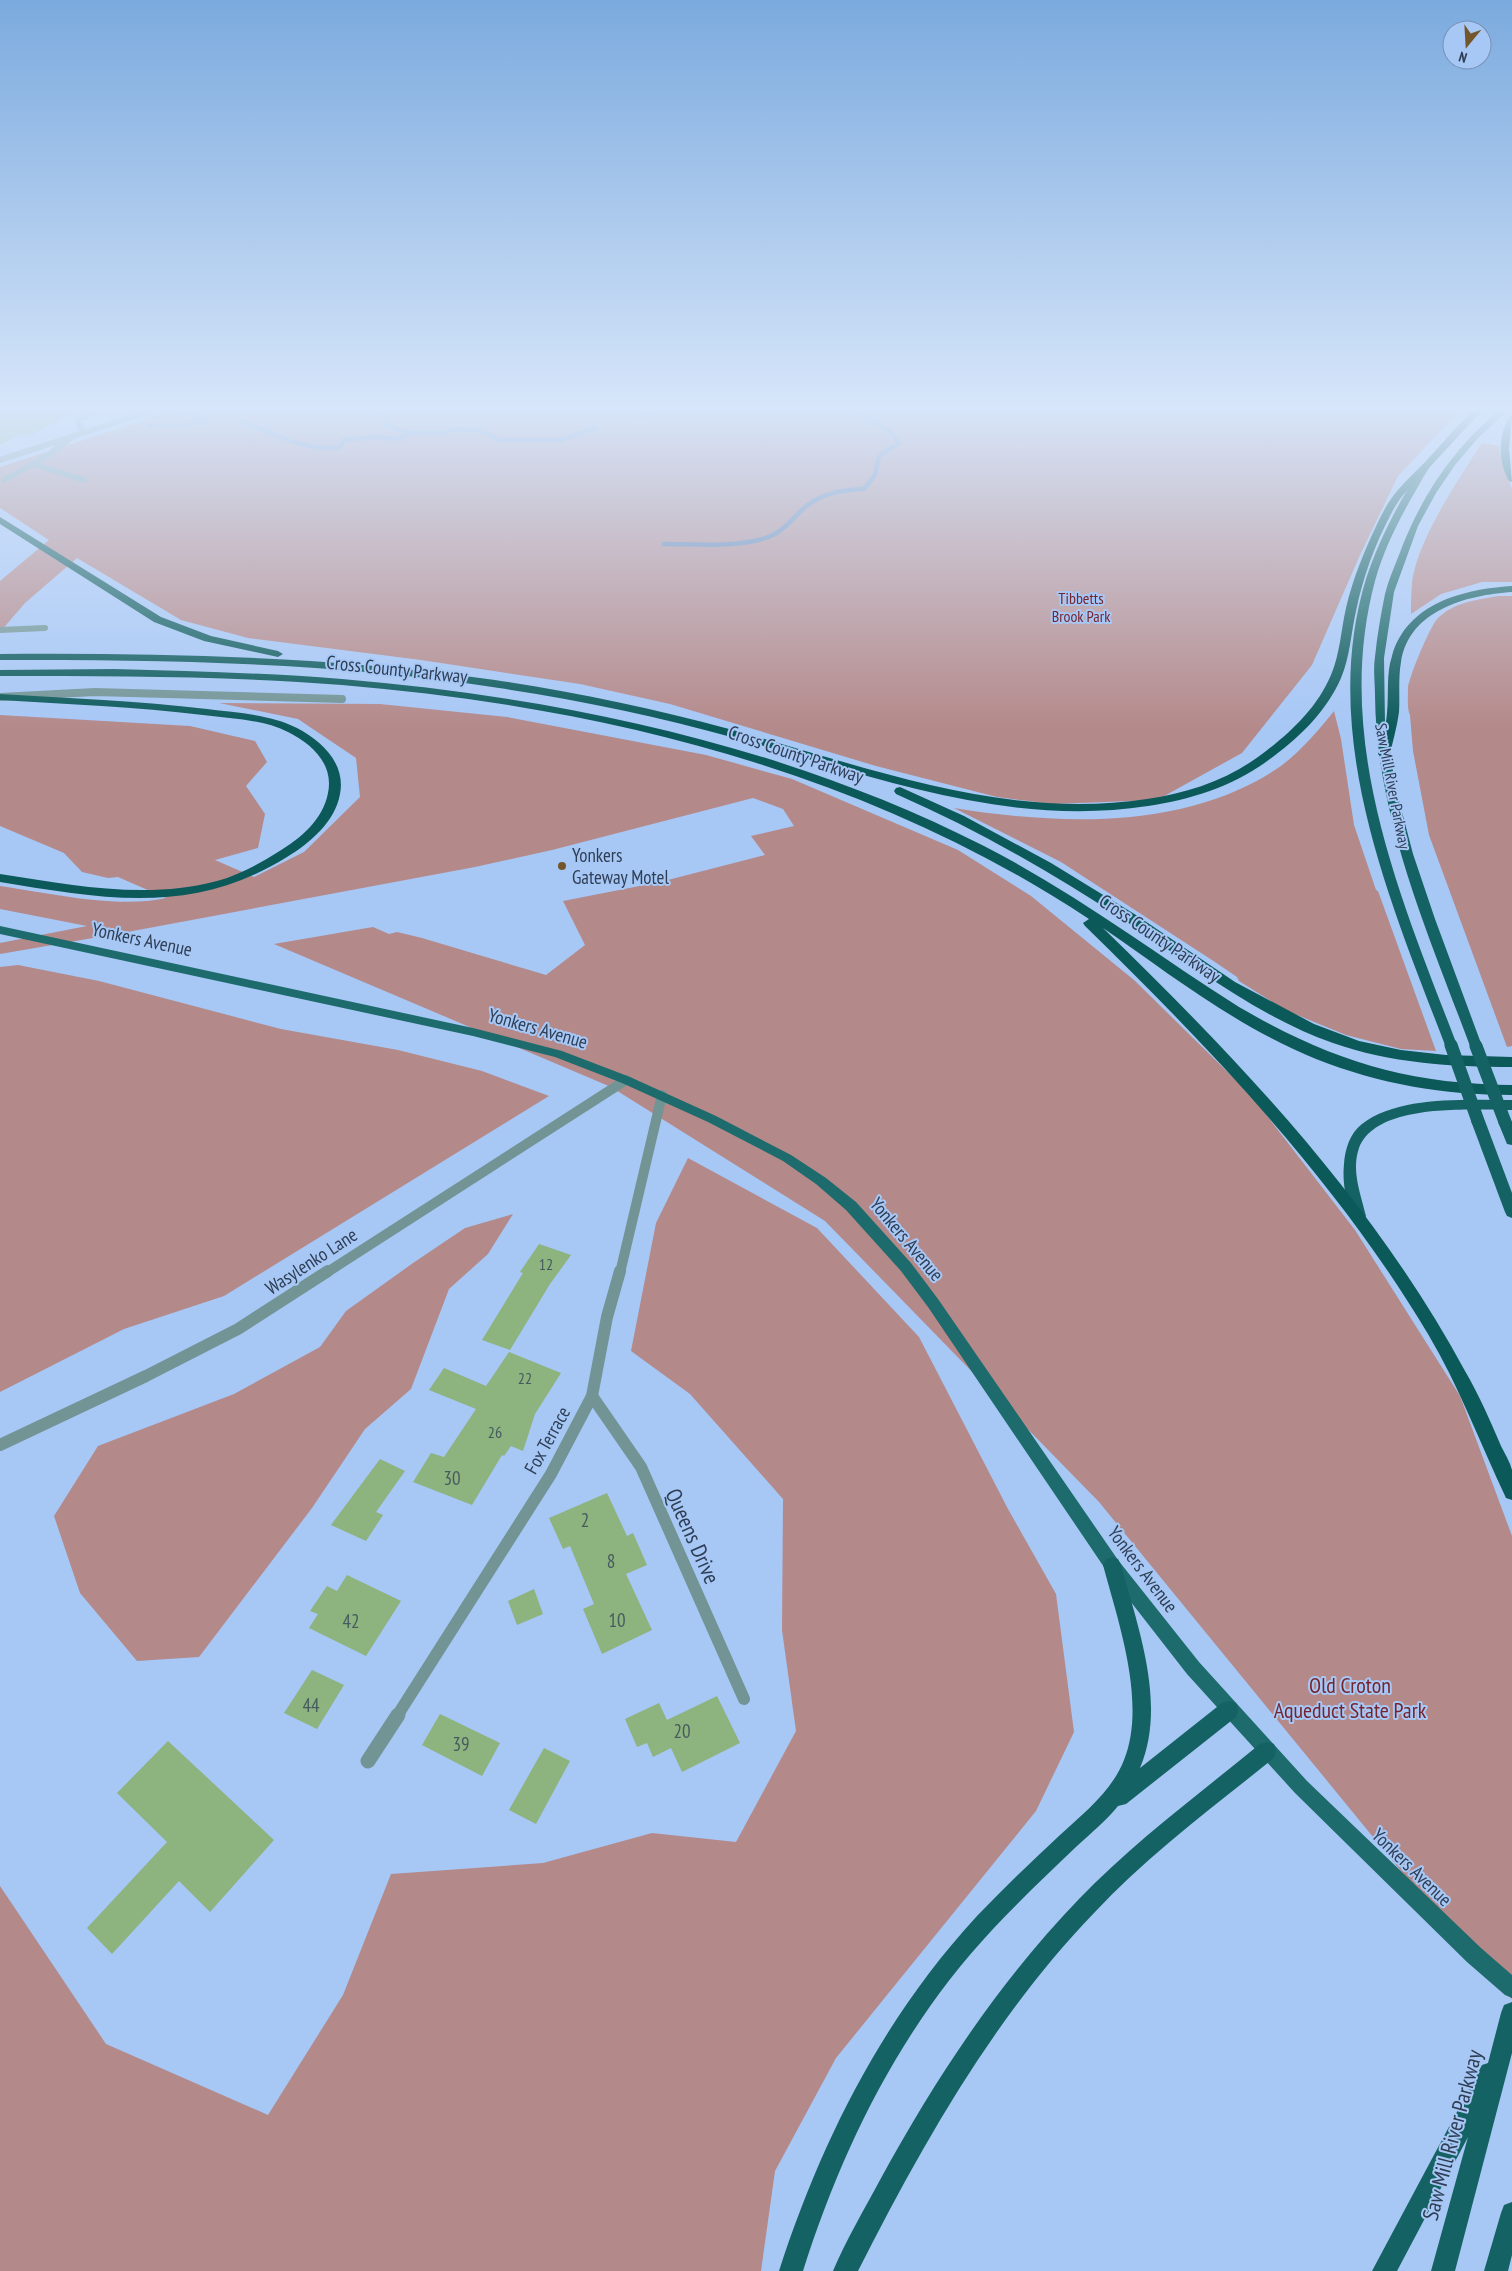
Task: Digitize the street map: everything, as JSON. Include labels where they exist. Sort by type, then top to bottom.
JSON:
[{"type":"highway","points":[[811,756],[943,794],[997,804],[1051,809],[1104,809],[1155,803],[1201,791],[1238,775],[1266,757],[1303,725],[1330,688],[1341,661],[1358,585],[1374,540],[1386,517]]},
{"type":"highway","name":"Saw Mill River Parkway","points":[[1398,517],[1390,531],[1371,580],[1359,641],[1358,716],[1368,792],[1383,858],[1408,931],[1512,1212]]},
{"type":"highway","name":"Saw Mill River Parkway","points":[[1419,517],[1399,561],[1387,601],[1380,647],[1378,698],[1384,754],[1392,802],[1408,863],[1512,1140]]},
{"type":"highway","points":[[0,520],[141,611],[176,630],[230,644],[344,666]]},
{"type":"highway","points":[[1384,754],[1393,713],[1396,658],[1400,646],[1413,626],[1430,611],[1452,599],[1473,593],[1512,589]]},
{"type":"highway","name":"Cross County Parkway","points":[[0,657],[188,658],[344,666],[460,678],[585,699],[719,730],[811,756]]},
{"type":"highway","name":"Cross County Parkway","points":[[0,673],[164,673],[359,682],[459,694],[595,718],[710,744],[787,768],[857,793],[952,835],[1062,896],[1224,1003],[1296,1044],[1338,1062],[1398,1079],[1462,1089],[1512,1090]]},
{"type":"highway","points":[[0,697],[164,708],[229,715],[273,723],[290,729],[304,737],[325,754],[331,764],[336,786],[331,806],[326,816],[300,843],[258,869],[209,887],[169,894],[122,895],[0,878]]},
{"type":"highway","points":[[811,756],[910,795],[1001,839],[1105,902],[1256,1000],[1303,1025],[1355,1044],[1396,1054],[1474,1062],[1512,1062]]},
{"type":"highway","points":[[1062,896],[1143,972],[1226,1056],[1281,1118],[1359,1216],[1410,1291],[1448,1353],[1485,1425],[1512,1492]]},
{"type":"highway","points":[[1359,1216],[1350,1186],[1350,1153],[1360,1134],[1374,1122],[1388,1115],[1418,1107],[1512,1105]]},
{"type":"highway","points":[[791,2271],[823,2181],[851,2118],[882,2059],[914,2009],[984,1924],[1108,1803],[1124,1782],[1135,1757],[1140,1715],[1138,1681],[1127,1624],[1112,1565]]},
{"type":"highway","points":[[1080,1830],[1229,1710]]},
{"type":"highway","points":[[845,2271],[898,2167],[934,2105],[998,2012],[1037,1962],[1086,1906],[1113,1880],[1266,1751]]},
{"type":"highway","name":"Saw Mill River Parkway","points":[[1442,2271],[1512,2012]]},
{"type":"highway","points":[[1384,2271],[1502,2050]]},
{"type":"highway","points":[[1496,2271],[1512,2213]]},
{"type":"main road","name":"Yonkers Avenue","points":[[0,930],[473,1032],[558,1054],[662,1095],[787,1158],[821,1181],[851,1206],[885,1241],[933,1303],[1112,1565],[1193,1668],[1266,1751],[1363,1849],[1512,1988]]},
{"type":"street","points":[[0,630],[45,628]]},
{"type":"street","points":[[0,697],[95,692],[342,699]]},
{"type":"street","name":"Wasylenko Lane","points":[[0,1445],[146,1376],[238,1329],[626,1080]]},
{"type":"street","name":"Fox Terrace","points":[[368,1761],[551,1474],[592,1396],[607,1317],[625,1255],[662,1095]]},
{"type":"street","name":"Queens Drive","points":[[592,1396],[641,1467],[744,1699]]},
{"type":"green space","name":"Tibbetts Brook Park","points":[[14,517],[1378,517],[1312,665],[1242,753],[1157,800],[1053,804],[997,797],[876,766],[670,704],[580,684],[421,660],[248,638],[181,620],[77,558],[25,603],[0,632],[0,581],[49,540]]},
{"type":"green space","points":[[1437,517],[1512,517],[1512,582],[1482,582],[1441,594],[1411,614],[1411,595],[1415,567]]},
{"type":"green space","points":[[1498,596],[1512,596],[1512,1046],[1507,1047],[1429,835],[1413,751],[1408,709],[1409,683],[1425,640],[1438,618],[1451,608],[1459,605]]},
{"type":"green space","name":"Old Croton Aqueduct State Park","points":[[219,703],[380,704],[507,717],[706,755],[792,779],[958,850],[1031,896],[1134,980],[1251,1095],[1355,1230],[1460,1396],[1512,1536],[1512,1999],[1490,1980],[1099,1502],[825,1221],[611,1087],[274,944],[373,927],[389,934],[397,932],[422,938],[546,975],[585,945],[563,901],[660,882],[765,855],[751,836],[794,826],[783,809],[753,798],[552,850],[475,867],[0,954],[0,943],[87,926],[0,909],[0,886],[105,901],[147,901],[166,898],[118,877],[108,878],[82,872],[64,853],[0,826],[0,715],[190,726],[255,741],[267,762],[246,786],[265,814],[258,848],[215,860],[254,877],[304,852],[360,797],[356,758],[298,719]]},
{"type":"green space","points":[[1334,711],[1341,739],[1354,825],[1436,1051],[1401,1049],[1346,1035],[1285,1010],[1061,862],[954,808],[1035,818],[1077,819],[1119,818],[1160,813],[1200,804],[1239,790],[1275,770],[1314,735]]},
{"type":"green space","points":[[18,965],[99,981],[281,1029],[398,1050],[482,1071],[549,1096],[224,1296],[124,1329],[0,1392],[0,967]]},
{"type":"green space","points":[[688,1158],[817,1228],[919,1337],[1008,1509],[1056,1594],[1074,1732],[1036,1811],[836,2058],[775,2171],[761,2271],[0,2271],[0,1886],[106,2044],[268,2115],[343,1995],[391,1874],[543,1863],[652,1833],[736,1842],[796,1731],[782,1630],[783,1499],[690,1394],[631,1351],[656,1223]]},
{"type":"green space","points":[[513,1214],[488,1254],[449,1289],[411,1389],[365,1429],[312,1508],[199,1657],[137,1661],[80,1593],[54,1516],[98,1446],[234,1394],[320,1347],[346,1311],[413,1263],[465,1228]]},
{"type":"building","points":[[539,1244],[571,1255],[550,1284],[510,1350],[482,1340],[523,1273],[520,1272]]},
{"type":"building","points":[[509,1352],[561,1373],[535,1414],[523,1451],[511,1446],[504,1456],[502,1455],[472,1505],[413,1482],[431,1453],[444,1457],[476,1409],[429,1390],[444,1368],[486,1386]]},
{"type":"building","points":[[380,1459],[405,1471],[376,1512],[383,1515],[366,1541],[331,1525]]},
{"type":"building","points":[[607,1493],[627,1536],[633,1533],[647,1565],[626,1574],[652,1630],[602,1654],[583,1609],[594,1604],[570,1546],[563,1549],[549,1518]]},
{"type":"building","points":[[347,1575],[401,1601],[366,1656],[309,1628],[318,1614],[310,1611],[327,1586],[337,1591]]},
{"type":"building","points":[[534,1589],[543,1614],[517,1625],[508,1601]]},
{"type":"building","points":[[312,1670],[344,1685],[317,1729],[284,1713]]},
{"type":"building","points":[[717,1696],[740,1743],[682,1772],[671,1748],[653,1757],[647,1743],[637,1747],[625,1719],[659,1703],[667,1720]]},
{"type":"building","points":[[440,1714],[500,1743],[482,1776],[422,1745]]},
{"type":"building","points":[[168,1741],[274,1840],[210,1912],[179,1881],[112,1954],[87,1928],[167,1842],[117,1793]]},
{"type":"building","points":[[544,1748],[570,1761],[536,1824],[509,1810]]},
{"type":"waterway","points":[[664,544],[721,545],[750,542],[779,532],[795,517]]},
{"type":"place","name":"Yonkers Gateway Motel","points":[[562,866]]}]
